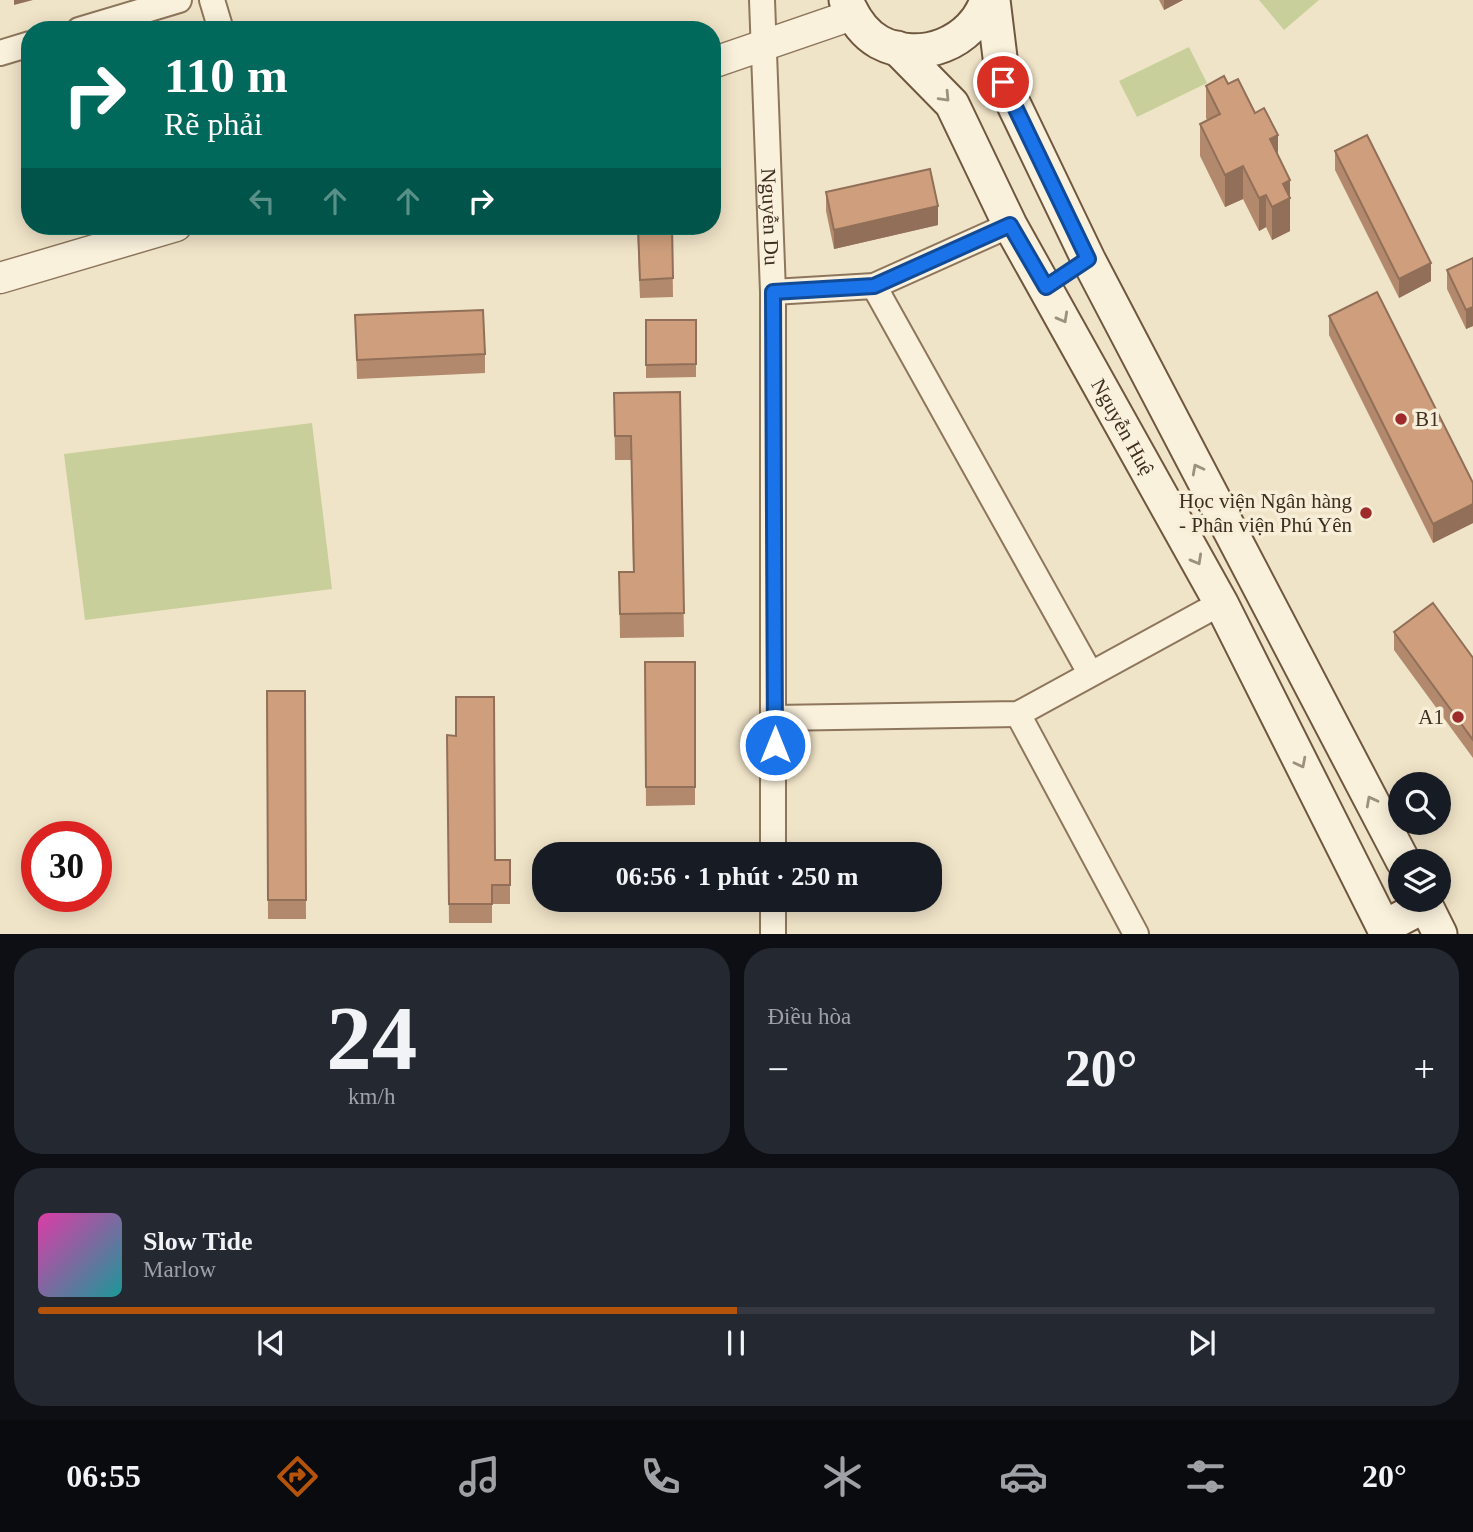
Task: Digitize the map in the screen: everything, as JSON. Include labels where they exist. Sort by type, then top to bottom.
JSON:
[{"type":"main road","points":[[849,7],[864,30],[879,41],[897,48],[922,51],[946,45],[968,31],[983,11],[987,0]]},
{"type":"main road","points":[[993,0],[1003,82],[1088,259],[1397,849]]},
{"type":"main road","name":"Nguyễn Huệ","points":[[897,48],[952,104],[1010,225],[1221,603],[1385,930]]},
{"type":"main road","points":[[1046,287],[1088,259]]},
{"type":"main road","points":[[1221,603],[1258,584]]},
{"type":"main road","points":[[1385,930],[1430,913]]},
{"type":"street","points":[[109,21],[179,0]]},
{"type":"street","points":[[212,0],[218,21]]},
{"type":"street","name":"Nguyễn Du","points":[[762,0],[773,292],[774,842]]},
{"type":"street","points":[[721,60],[763,46],[849,7]]},
{"type":"street","points":[[0,53],[21,47]]},
{"type":"street","points":[[773,292],[874,286],[1010,225]]},
{"type":"street","points":[[0,278],[146,235]]},
{"type":"street","points":[[874,286],[1090,673]]},
{"type":"street","points":[[775,718],[1018,714],[1221,603]]},
{"type":"street","points":[[1018,714],[1136,933]]},
{"type":"street","points":[[772,933],[773,912]]},
{"type":"green space","points":[[1259,0],[1319,0],[1284,30]]},
{"type":"green space","points":[[1189,47],[1207,83],[1137,117],[1119,81]]},
{"type":"green space","points":[[312,423],[332,589],[85,620],[64,454]]},
{"type":"building","points":[[1224,76],[1228,84],[1238,79],[1255,113],[1264,108],[1278,135],[1270,139],[1290,180],[1283,184],[1290,198],[1272,207],[1266,195],[1259,198],[1243,166],[1225,175],[1200,124],[1220,114],[1206,86]]},
{"type":"building","points":[[1367,135],[1431,263],[1399,279],[1335,151]]},
{"type":"building","points":[[930,169],[938,206],[834,230],[826,192]]},
{"type":"building","points":[[638,235],[672,235],[673,278],[640,280]]},
{"type":"building","points":[[1473,258],[1473,307],[1466,310],[1447,270]]},
{"type":"building","name":"B1","points":[[1377,292],[1473,483],[1473,504],[1433,524],[1329,316]]},
{"type":"building","points":[[483,310],[485,354],[357,360],[355,315]]},
{"type":"building","points":[[646,320],[696,320],[696,364],[646,365]]},
{"type":"building","points":[[680,392],[684,613],[620,614],[619,572],[634,572],[631,436],[615,436],[614,393]]},
{"type":"building","name":"A1","points":[[1433,603],[1473,658],[1473,740],[1394,632]]},
{"type":"building","points":[[645,662],[695,662],[695,787],[646,787]]},
{"type":"building","points":[[267,691],[305,691],[306,900],[268,900]]},
{"type":"building","points":[[456,697],[494,697],[495,860],[510,860],[510,885],[492,885],[492,904],[449,904],[447,735],[456,736]]},
{"type":"place","name":"B1","points":[[1401,419]]},
{"type":"place","name":"Học viện Ngân hàng - Phân viện Phú Yên","points":[[1366,513]]},
{"type":"place","name":"A1","points":[[1458,717]]},
{"type":"route","points":[[775,745],[773,292],[874,286],[1010,225],[1046,287],[1088,259],[1003,82]]}]
